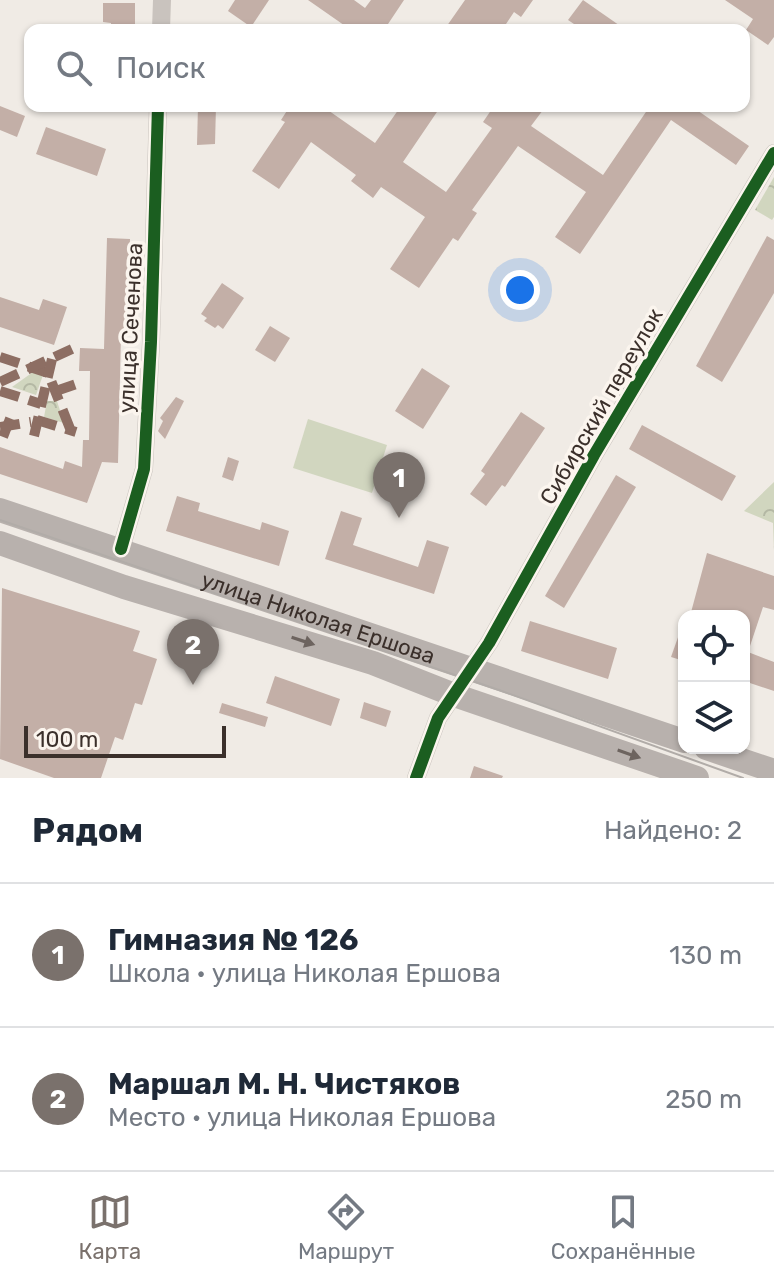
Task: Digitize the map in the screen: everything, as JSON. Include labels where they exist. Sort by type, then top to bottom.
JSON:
[{"type":"main road","name":"улица Николая Ершова","points":[[0,511],[302,610]]},
{"type":"main road","points":[[0,511],[131,565],[302,610],[464,681]]},
{"type":"main road","points":[[0,535],[129,571],[234,620]]},
{"type":"main road","name":"улица Николая Ершова","points":[[0,543],[124,587],[373,663],[604,714],[678,739]]},
{"type":"main road","name":"улица Николая Ершова","points":[[464,681],[561,730],[697,778]]},
{"type":"main road","points":[[724,754],[774,771]]},
{"type":"street","points":[[161,24],[162,0]]},
{"type":"street","name":"улица Сеченова","points":[[121,549],[144,469],[158,112]]},
{"type":"street","name":"Сибирский переулок","points":[[416,778],[438,718],[464,681],[774,153]]},
{"type":"green space","points":[[774,177],[774,217],[772,220],[755,210]]},
{"type":"green space","points":[[33,372],[43,375],[36,395],[12,387]]},
{"type":"green space","points":[[47,401],[57,401],[64,423],[44,417]]},
{"type":"green space","points":[[308,419],[387,445],[372,493],[293,468]]},
{"type":"green space","points":[[774,482],[774,551],[773,523],[744,511]]},
{"type":"building","points":[[235,0],[269,0],[253,24],[247,24],[228,11]]},
{"type":"building","points":[[308,0],[354,0],[365,8],[371,0],[404,0],[388,24],[342,24]]},
{"type":"building","points":[[465,0],[533,0],[521,17],[514,12],[506,24],[448,24]]},
{"type":"building","points":[[583,0],[617,24],[574,24],[568,20]]},
{"type":"building","points":[[725,0],[774,0],[774,37],[768,45],[750,33],[753,19]]},
{"type":"building","points":[[103,3],[135,3],[135,24],[103,22]]},
{"type":"building","points":[[0,106],[25,116],[17,137],[0,130]]},
{"type":"building","points":[[198,112],[216,112],[215,144],[197,145]]},
{"type":"building","points":[[286,112],[331,112],[375,143],[397,112],[437,112],[403,162],[446,192],[492,128],[483,122],[490,112],[542,112],[531,126],[603,175],[646,112],[700,112],[749,146],[736,165],[671,120],[580,254],[555,237],[586,192],[518,146],[472,210],[477,213],[458,241],[453,238],[419,288],[390,269],[425,217],[381,187],[373,198],[351,181],[356,175],[311,142],[279,189],[252,171],[285,122],[281,120]]},
{"type":"building","points":[[46,127],[106,149],[97,176],[36,154]]},
{"type":"building","points":[[767,236],[774,240],[774,293],[722,382],[696,366]]},
{"type":"building","points":[[107,238],[130,239],[127,334],[121,334],[118,463],[102,462],[87,503],[0,474],[0,447],[63,469],[65,461],[82,467],[83,440],[89,440],[90,371],[79,371],[80,348],[104,349]]},
{"type":"building","points":[[222,283],[244,298],[223,329],[204,321],[207,318],[201,314]]},
{"type":"building","points":[[0,297],[39,310],[43,299],[67,307],[54,345],[0,327]]},
{"type":"building","points":[[270,326],[290,338],[275,362],[255,350]]},
{"type":"building","points":[[422,368],[450,386],[423,429],[395,411]]},
{"type":"building","points":[[176,397],[184,401],[165,439],[158,431],[163,421],[160,418]]},
{"type":"building","points":[[521,412],[545,428],[505,487],[502,485],[486,506],[470,494],[485,474],[481,471]]},
{"type":"building","points":[[642,425],[736,476],[722,501],[629,449]]},
{"type":"building","points":[[228,457],[239,461],[233,481],[222,477]]},
{"type":"building","points":[[616,475],[636,487],[564,608],[545,596]]},
{"type":"building","points":[[177,496],[200,503],[198,511],[260,530],[262,522],[289,531],[279,566],[166,531]]},
{"type":"building","points":[[341,511],[362,518],[353,545],[418,567],[427,540],[449,547],[434,594],[325,559]]},
{"type":"building","points":[[707,553],[774,576],[774,610],[763,607],[750,646],[750,610],[692,610]]},
{"type":"building","points":[[2,588],[140,631],[133,651],[157,659],[142,705],[135,703],[123,740],[115,737],[101,778],[54,778],[0,759]]},
{"type":"building","points":[[530,621],[617,648],[608,679],[521,651]]},
{"type":"building","points":[[678,637],[678,659],[671,657]]},
{"type":"building","points":[[750,653],[774,662],[774,691],[750,683]]},
{"type":"building","points":[[275,676],[340,699],[331,726],[266,703]]},
{"type":"building","points":[[364,702],[391,711],[386,727],[360,718]]},
{"type":"building","points":[[222,703],[268,717],[265,727],[219,713]]},
{"type":"building","points":[[474,766],[503,776],[470,778]]},
{"type":"tram line","points":[[0,520],[499,690],[743,778]]},
{"type":"marked path","points":[[0,382],[72,349]]},
{"type":"marked path","points":[[0,357],[48,373],[71,431]]},
{"type":"marked path","points":[[34,436],[52,359]]},
{"type":"marked path","points":[[56,391],[79,383]]},
{"type":"marked path","points":[[0,391],[41,404]]},
{"type":"marked path","points":[[3,437],[13,411]]},
{"type":"marked path","points":[[37,420],[76,432]]},
{"type":"marked path","points":[[0,427],[31,422]]},
{"type":"cycle path","points":[[121,549],[144,469],[158,112]]},
{"type":"cycle path","points":[[416,778],[438,718],[489,643],[594,455],[774,153]]},
{"type":"place","name":"Гимназия № 126","points":[[399,518]]},
{"type":"place","name":"Маршал М. Н. Чистяков","points":[[193,685]]}]
